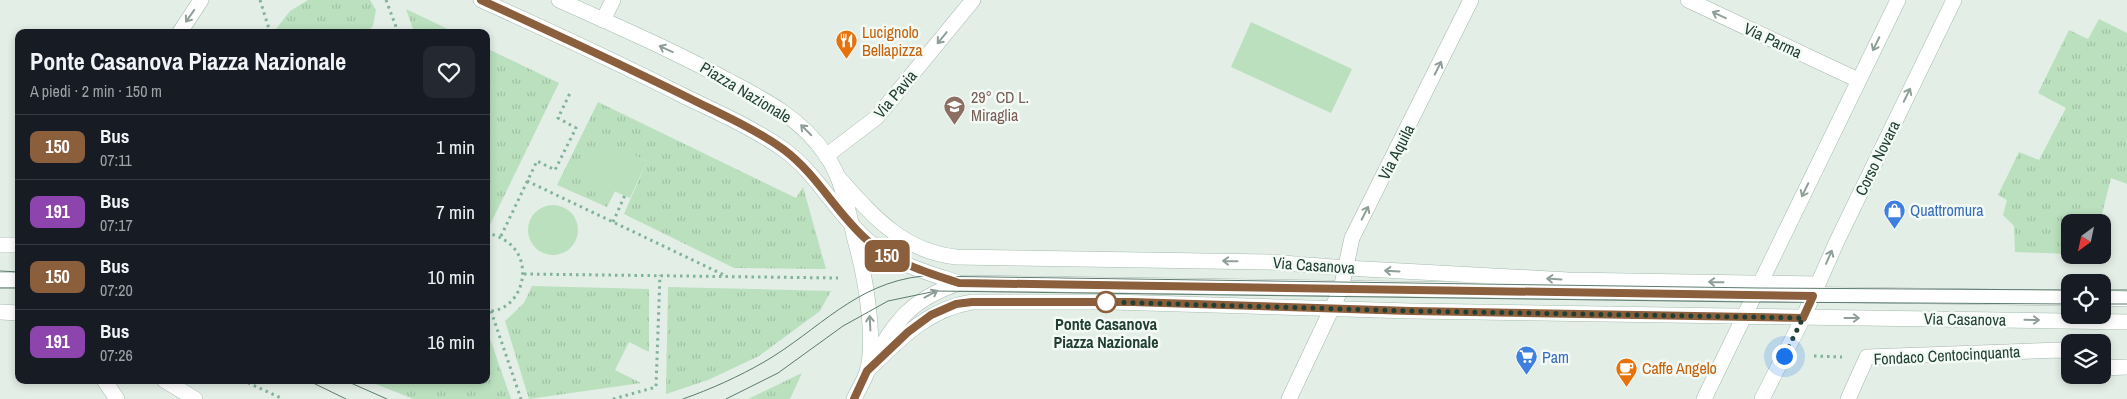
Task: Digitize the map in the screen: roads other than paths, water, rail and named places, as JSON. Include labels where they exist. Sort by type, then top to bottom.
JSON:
[{"type":"main road","points":[[182,29],[201,0]]},
{"type":"main road","points":[[481,0],[652,80],[748,128],[783,149],[805,168],[866,239],[889,256],[914,269],[959,283],[1341,288],[1757,289]]},
{"type":"main road","name":"Piazza Nazionale","points":[[559,0],[692,60],[779,108],[808,131],[838,177],[860,260],[868,302],[870,335],[867,371],[854,399]]},
{"type":"main road","points":[[603,20],[613,0]]},
{"type":"main road","name":"Via Pavia","points":[[826,156],[877,117],[973,0]]},
{"type":"main road","name":"Via Aquila","points":[[1289,399],[1341,288],[1352,238],[1471,0]]},
{"type":"main road","name":"Via Parma","points":[[1688,0],[1858,80]]},
{"type":"main road","points":[[1704,399],[1898,0]]},
{"type":"main road","name":"Corso Novara","points":[[1762,399],[1803,318],[1954,0]]},
{"type":"main road","name":"Via Casanova","points":[[838,177],[866,208],[893,233],[917,248],[936,255],[973,258],[1269,262],[1346,268],[1757,289],[2061,298]]},
{"type":"main road","points":[[0,245],[15,245]]},
{"type":"main road","points":[[0,280],[15,280]]},
{"type":"main road","points":[[867,371],[887,336],[908,311],[926,296],[959,283]]},
{"type":"main road","points":[[2111,298],[2127,298]]},
{"type":"main road","points":[[867,371],[908,332],[931,315],[956,304],[972,302],[1112,302],[1746,316]]},
{"type":"main road","points":[[0,312],[15,313]]},
{"type":"main road","name":"Via Casanova","points":[[1746,316],[2127,322]]},
{"type":"main road","name":"Fondaco Centocinquanta","points":[[1848,399],[1867,357],[2061,350]]},
{"type":"main road","points":[[2111,368],[2127,367]]},
{"type":"main road","points":[[107,384],[117,399]]},
{"type":"main road","points":[[171,384],[195,399]]},
{"type":"tram line","points":[[0,271],[15,272]]},
{"type":"tram line","points":[[683,399],[744,373],[764,362],[857,298],[899,280],[923,276],[1758,288],[2061,290]]},
{"type":"tram line","points":[[0,288],[15,288]]},
{"type":"tram line","points":[[2111,290],[2127,290]]},
{"type":"tram line","points":[[726,399],[778,373],[843,326],[888,301],[936,291],[1751,302],[2061,304]]},
{"type":"tram line","points":[[2111,304],[2127,304]]},
{"type":"tram line","points":[[315,384],[346,399]]},
{"type":"tram line","points":[[353,384],[387,399]]},
{"type":"place","name":"Lucignolo Bellapizza","points":[[846,60]]},
{"type":"place","name":"29° CD L. Miraglia","points":[[955,125]]},
{"type":"place","name":"Quattromura","points":[[1894,229]]},
{"type":"place","name":"Ponte Casanova Piazza Nazionale","points":[[1106,302]]},
{"type":"place","name":"Pam","points":[[1526,376]]},
{"type":"place","name":"Caffe Angelo","points":[[1626,387]]}]
